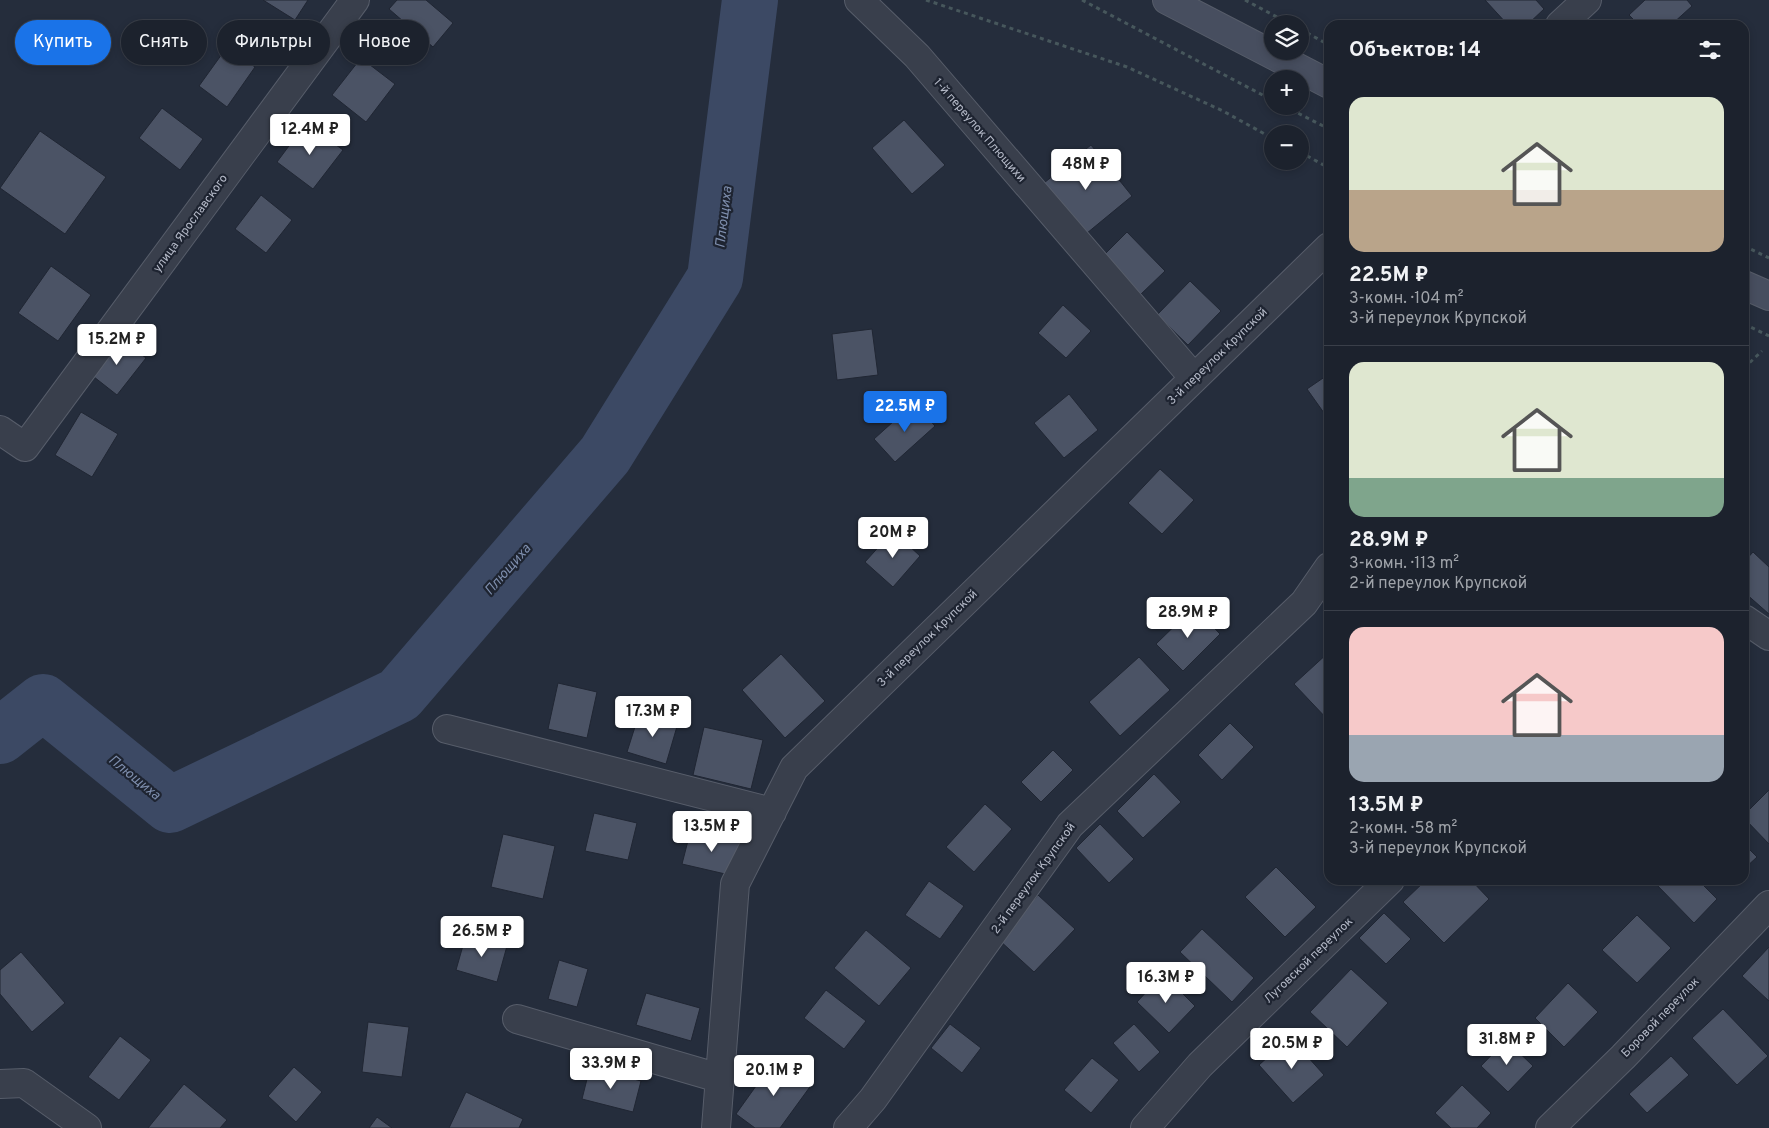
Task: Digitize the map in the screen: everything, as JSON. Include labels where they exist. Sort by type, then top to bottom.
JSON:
[{"type":"main road","points":[[1168,0],[1324,81]]},
{"type":"main road","points":[[1749,287],[1769,296]]},
{"type":"street","name":"улица Ярославского","points":[[0,430],[25,446],[355,0]]},
{"type":"street","name":"1-й переулок Плющихи","points":[[860,0],[917,56],[1194,378]]},
{"type":"street","points":[[1565,20],[1587,0]]},
{"type":"street","name":"3-й переулок Крупской","points":[[716,1128],[735,884],[794,768],[1324,252]]},
{"type":"street","name":"2-й переулок Крупской","points":[[848,1128],[873,1099],[1070,825],[1304,603],[1324,574]]},
{"type":"street","points":[[1749,623],[1769,636]]},
{"type":"street","points":[[447,729],[772,812]]},
{"type":"street","name":"Луговской переулок","points":[[1145,1128],[1200,1065],[1385,885]]},
{"type":"street","name":"Боровой переулок","points":[[1550,1128],[1622,1057],[1769,905]]},
{"type":"street","points":[[518,1019],[720,1078]]},
{"type":"street","points":[[0,1084],[24,1083],[87,1128]]},
{"type":"path","points":[[926,0],[1127,67],[1223,111],[1264,134]]},
{"type":"path","points":[[1082,0],[1264,96]]},
{"type":"path","points":[[1245,0],[1273,15]]},
{"type":"path","points":[[1309,34],[1324,41]]},
{"type":"path","points":[[1302,115],[1324,126]]},
{"type":"path","points":[[1309,157],[1324,165]]},
{"type":"path","points":[[1749,248],[1769,258]]},
{"type":"path","points":[[1749,326],[1769,336]]},
{"type":"path","points":[[1749,363],[1762,351]]},
{"type":"building","points":[[263,0],[308,0],[295,20]]},
{"type":"building","points":[[397,0],[426,0],[453,23],[433,47],[429,44],[429,20],[402,20],[389,9]]},
{"type":"building","points":[[1485,0],[1536,0],[1544,9],[1532,20],[1503,20]]},
{"type":"building","points":[[1645,0],[1687,0],[1692,6],[1677,20],[1634,20],[1629,15]]},
{"type":"building","points":[[217,61],[217,65],[252,65],[255,67],[227,107],[199,86]]},
{"type":"building","points":[[356,65],[370,65],[395,84],[366,122],[332,95]]},
{"type":"building","points":[[162,108],[203,139],[180,170],[139,138]]},
{"type":"building","points":[[904,120],[945,165],[912,194],[872,148]]},
{"type":"building","points":[[306,123],[343,150],[313,189],[277,162]]},
{"type":"building","points":[[40,131],[106,177],[65,234],[0,188]]},
{"type":"building","points":[[1091,145],[1132,196],[1081,238],[1039,187]]},
{"type":"building","points":[[261,195],[292,220],[266,253],[235,229]]},
{"type":"building","points":[[1127,232],[1165,271],[1140,295],[1102,257]]},
{"type":"building","points":[[51,266],[91,295],[58,341],[18,313]]},
{"type":"building","points":[[1190,281],[1221,311],[1188,345],[1157,315]]},
{"type":"building","points":[[1063,305],[1091,331],[1066,358],[1038,333]]},
{"type":"building","points":[[872,329],[878,375],[837,380],[832,334]]},
{"type":"building","points":[[118,336],[146,358],[117,395],[89,373]]},
{"type":"building","points":[[1324,377],[1324,413],[1307,389]]},
{"type":"building","points":[[1069,394],[1098,430],[1064,458],[1034,423]]},
{"type":"building","points":[[914,403],[935,426],[895,462],[874,439]]},
{"type":"building","points":[[81,412],[118,434],[92,477],[55,455]]},
{"type":"building","points":[[1160,469],[1194,500],[1162,534],[1128,503]]},
{"type":"building","points":[[893,531],[920,556],[893,587],[865,562]]},
{"type":"building","points":[[1753,552],[1769,567],[1769,614],[1749,596],[1749,556]]},
{"type":"building","points":[[1194,607],[1220,634],[1183,671],[1156,644]]},
{"type":"building","points":[[781,654],[825,701],[785,738],[742,690]]},
{"type":"building","points":[[1139,657],[1170,690],[1120,736],[1089,702]]},
{"type":"building","points":[[1324,657],[1324,716],[1294,684]]},
{"type":"building","points":[[558,683],[597,692],[587,738],[548,729]]},
{"type":"building","points":[[640,711],[678,723],[666,764],[627,752]]},
{"type":"building","points":[[1230,723],[1254,747],[1222,780],[1198,755]]},
{"type":"building","points":[[704,727],[763,740],[751,789],[693,775]]},
{"type":"building","points":[[1053,750],[1073,770],[1041,802],[1021,782]]},
{"type":"building","points":[[1154,774],[1181,802],[1143,838],[1117,811]]},
{"type":"building","points":[[1769,790],[1769,844],[1749,823],[1749,810]]},
{"type":"building","points":[[985,804],[1012,829],[974,872],[946,847]]},
{"type":"building","points":[[594,813],[637,823],[628,860],[585,851]]},
{"type":"building","points":[[1100,824],[1134,859],[1109,883],[1076,848]]},
{"type":"building","points":[[691,829],[742,842],[734,876],[682,864]]},
{"type":"building","points":[[503,834],[555,846],[543,899],[491,887]]},
{"type":"building","points":[[1749,849],[1757,857],[1749,864]]},
{"type":"building","points":[[1276,867],[1316,907],[1285,937],[1245,897]]},
{"type":"building","points":[[929,881],[964,906],[940,939],[905,915]]},
{"type":"building","points":[[1421,885],[1476,885],[1489,899],[1444,943],[1403,902]]},
{"type":"building","points":[[1657,885],[1703,885],[1717,899],[1694,923]]},
{"type":"building","points":[[1038,895],[1075,929],[1034,972],[998,939]]},
{"type":"building","points":[[1384,913],[1411,939],[1386,964],[1359,938]]},
{"type":"building","points":[[1637,915],[1671,948],[1637,983],[1602,950]]},
{"type":"building","points":[[1202,929],[1254,978],[1232,1002],[1180,952]]},
{"type":"building","points":[[866,930],[911,968],[879,1006],[834,968]]},
{"type":"building","points":[[466,935],[507,946],[497,982],[456,970]]},
{"type":"building","points":[[1769,947],[1769,1001],[1742,976]]},
{"type":"building","points":[[21,952],[65,1003],[32,1032],[0,994],[0,970]]},
{"type":"building","points":[[559,960],[588,969],[577,1007],[548,999]]},
{"type":"building","points":[[1351,969],[1388,1003],[1347,1047],[1310,1012]]},
{"type":"building","points":[[1163,974],[1195,1006],[1169,1033],[1137,1002]]},
{"type":"building","points":[[1568,983],[1598,1012],[1564,1047],[1535,1018]]},
{"type":"building","points":[[826,990],[866,1021],[844,1049],[804,1018]]},
{"type":"building","points":[[646,993],[700,1008],[691,1041],[636,1025]]},
{"type":"building","points":[[1723,1009],[1768,1056],[1737,1085],[1692,1038]]},
{"type":"building","points":[[368,1022],[409,1027],[402,1077],[362,1072]]},
{"type":"building","points":[[950,1024],[981,1048],[962,1073],[931,1048]]},
{"type":"building","points":[[1134,1024],[1160,1052],[1139,1072],[1113,1043]]},
{"type":"building","points":[[120,1036],[151,1060],[119,1100],[88,1077]]},
{"type":"building","points":[[1290,1037],[1324,1075],[1293,1103],[1259,1065]]},
{"type":"building","points":[[1506,1040],[1533,1066],[1508,1092],[1481,1066]]},
{"type":"building","points":[[1671,1056],[1689,1075],[1647,1113],[1629,1094]]},
{"type":"building","points":[[776,1058],[812,1084],[780,1128],[755,1128],[736,1114]]},
{"type":"building","points":[[1092,1058],[1119,1080],[1091,1113],[1064,1090]]},
{"type":"building","points":[[294,1067],[322,1092],[296,1122],[268,1096]]},
{"type":"building","points":[[590,1067],[641,1081],[633,1112],[582,1099]]},
{"type":"building","points":[[184,1084],[227,1120],[220,1128],[148,1128]]},
{"type":"building","points":[[1462,1085],[1491,1113],[1477,1128],[1451,1128],[1435,1113]]},
{"type":"building","points":[[466,1092],[523,1119],[519,1128],[449,1128]]},
{"type":"building","points":[[377,1117],[392,1128],[369,1128]]},
{"type":"waterway","name":"Плющиха","points":[[0,736],[43,702],[170,805],[399,695],[605,455],[715,278],[750,0]]}]
